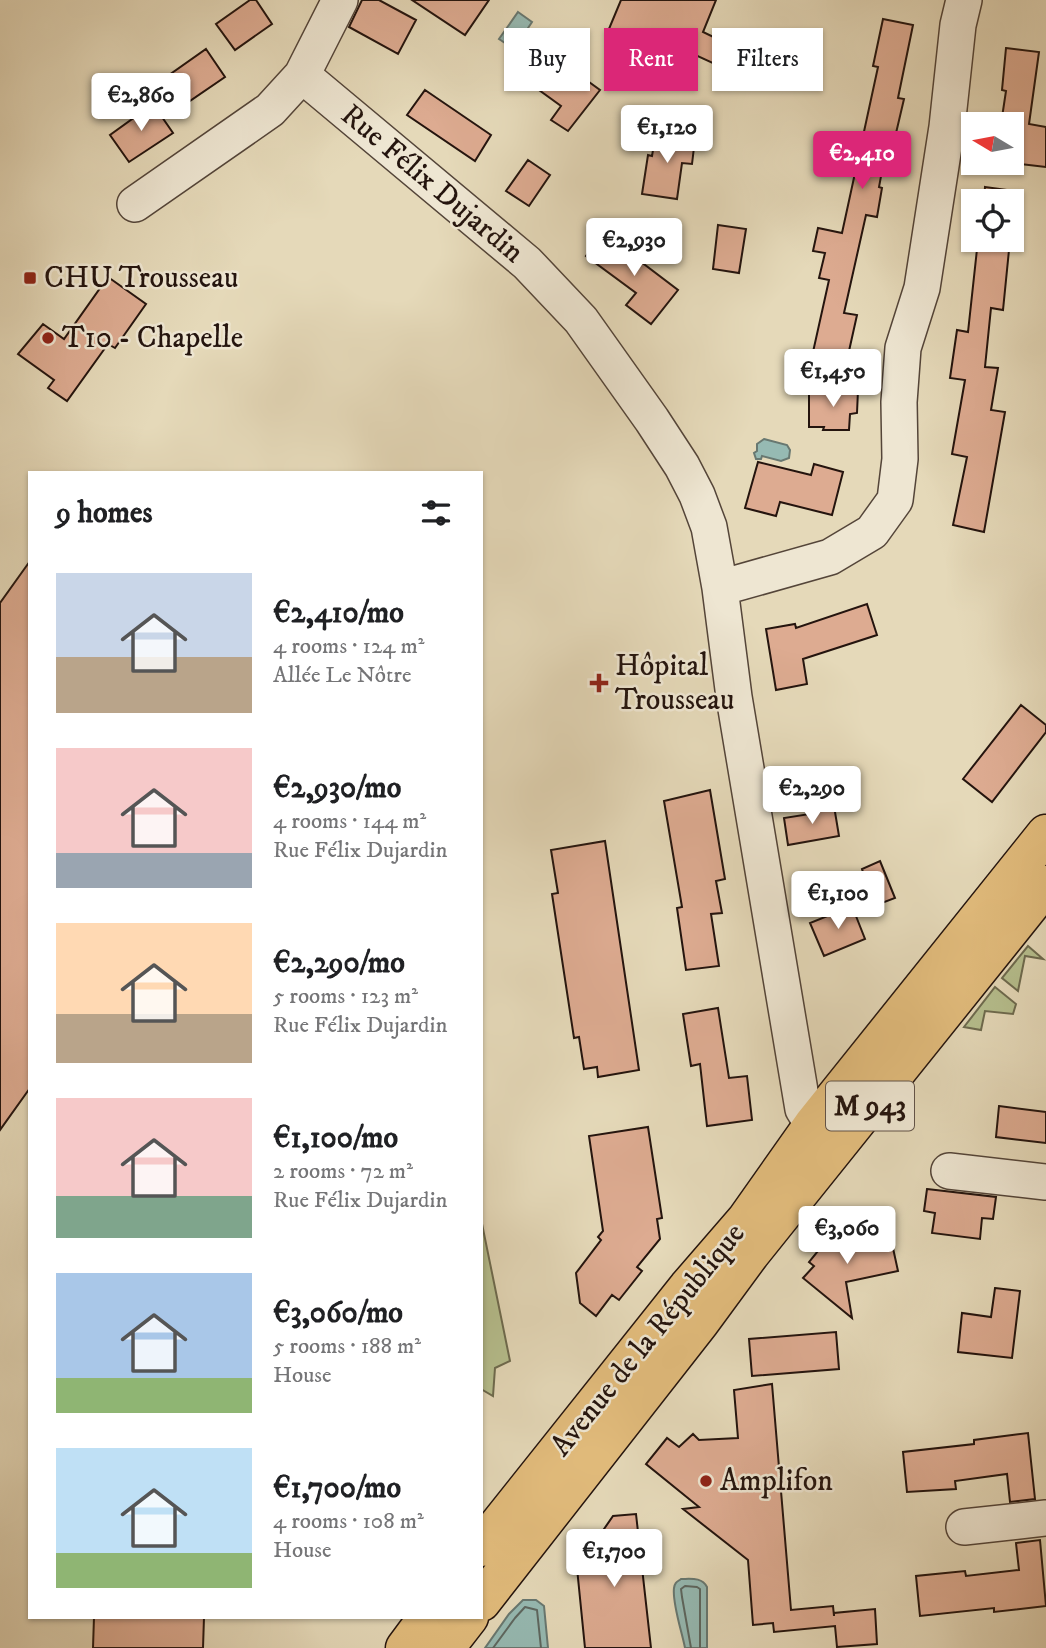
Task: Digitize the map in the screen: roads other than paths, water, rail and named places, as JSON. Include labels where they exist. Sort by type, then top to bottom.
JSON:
[{"type":"main road","name":"Avenue de la République","points":[[483,1545],[688,1287],[747,1220],[813,1125],[1046,834]]},
{"type":"main road","name":"Avenue de la République","points":[[483,1599],[750,1254],[1046,885]]},
{"type":"main road","points":[[405,1648],[427,1619]]},
{"type":"main road","points":[[445,1648],[467,1619]]},
{"type":"street","points":[[318,0],[322,34]]},
{"type":"street","points":[[135,204],[270,110],[302,75],[340,0]]},
{"type":"street","points":[[720,588],[830,556],[873,533],[895,500],[900,459],[903,348],[922,288],[945,140],[958,25],[964,0]]},
{"type":"street","name":"Rue Félix Dujardin","points":[[302,75],[527,263],[581,320],[652,420],[692,485],[709,527],[734,697],[803,1109],[813,1125]]},
{"type":"street","points":[[949,1171],[1046,1182]]},
{"type":"street","points":[[964,1527],[1046,1518]]},
{"type":"water","points":[[518,12],[532,22],[528,28],[507,28]]},
{"type":"water","points":[[764,439],[787,445],[790,450],[789,458],[781,461],[762,456],[761,459],[756,459],[754,453],[757,451],[757,444]]},
{"type":"water","points":[[681,1579],[699,1580],[707,1587],[707,1648],[685,1648],[674,1594],[675,1584]]},
{"type":"water","points":[[523,1600],[536,1600],[544,1606],[548,1648],[485,1648],[509,1614]]},
{"type":"place","name":"CHU Trousseau","points":[[30,278]]},
{"type":"place","name":"T10 - Chapelle","points":[[48,338]]},
{"type":"place","name":"Hôpital Trousseau","points":[[599,683]]},
{"type":"place","name":"Amplifon","points":[[706,1481]]}]
